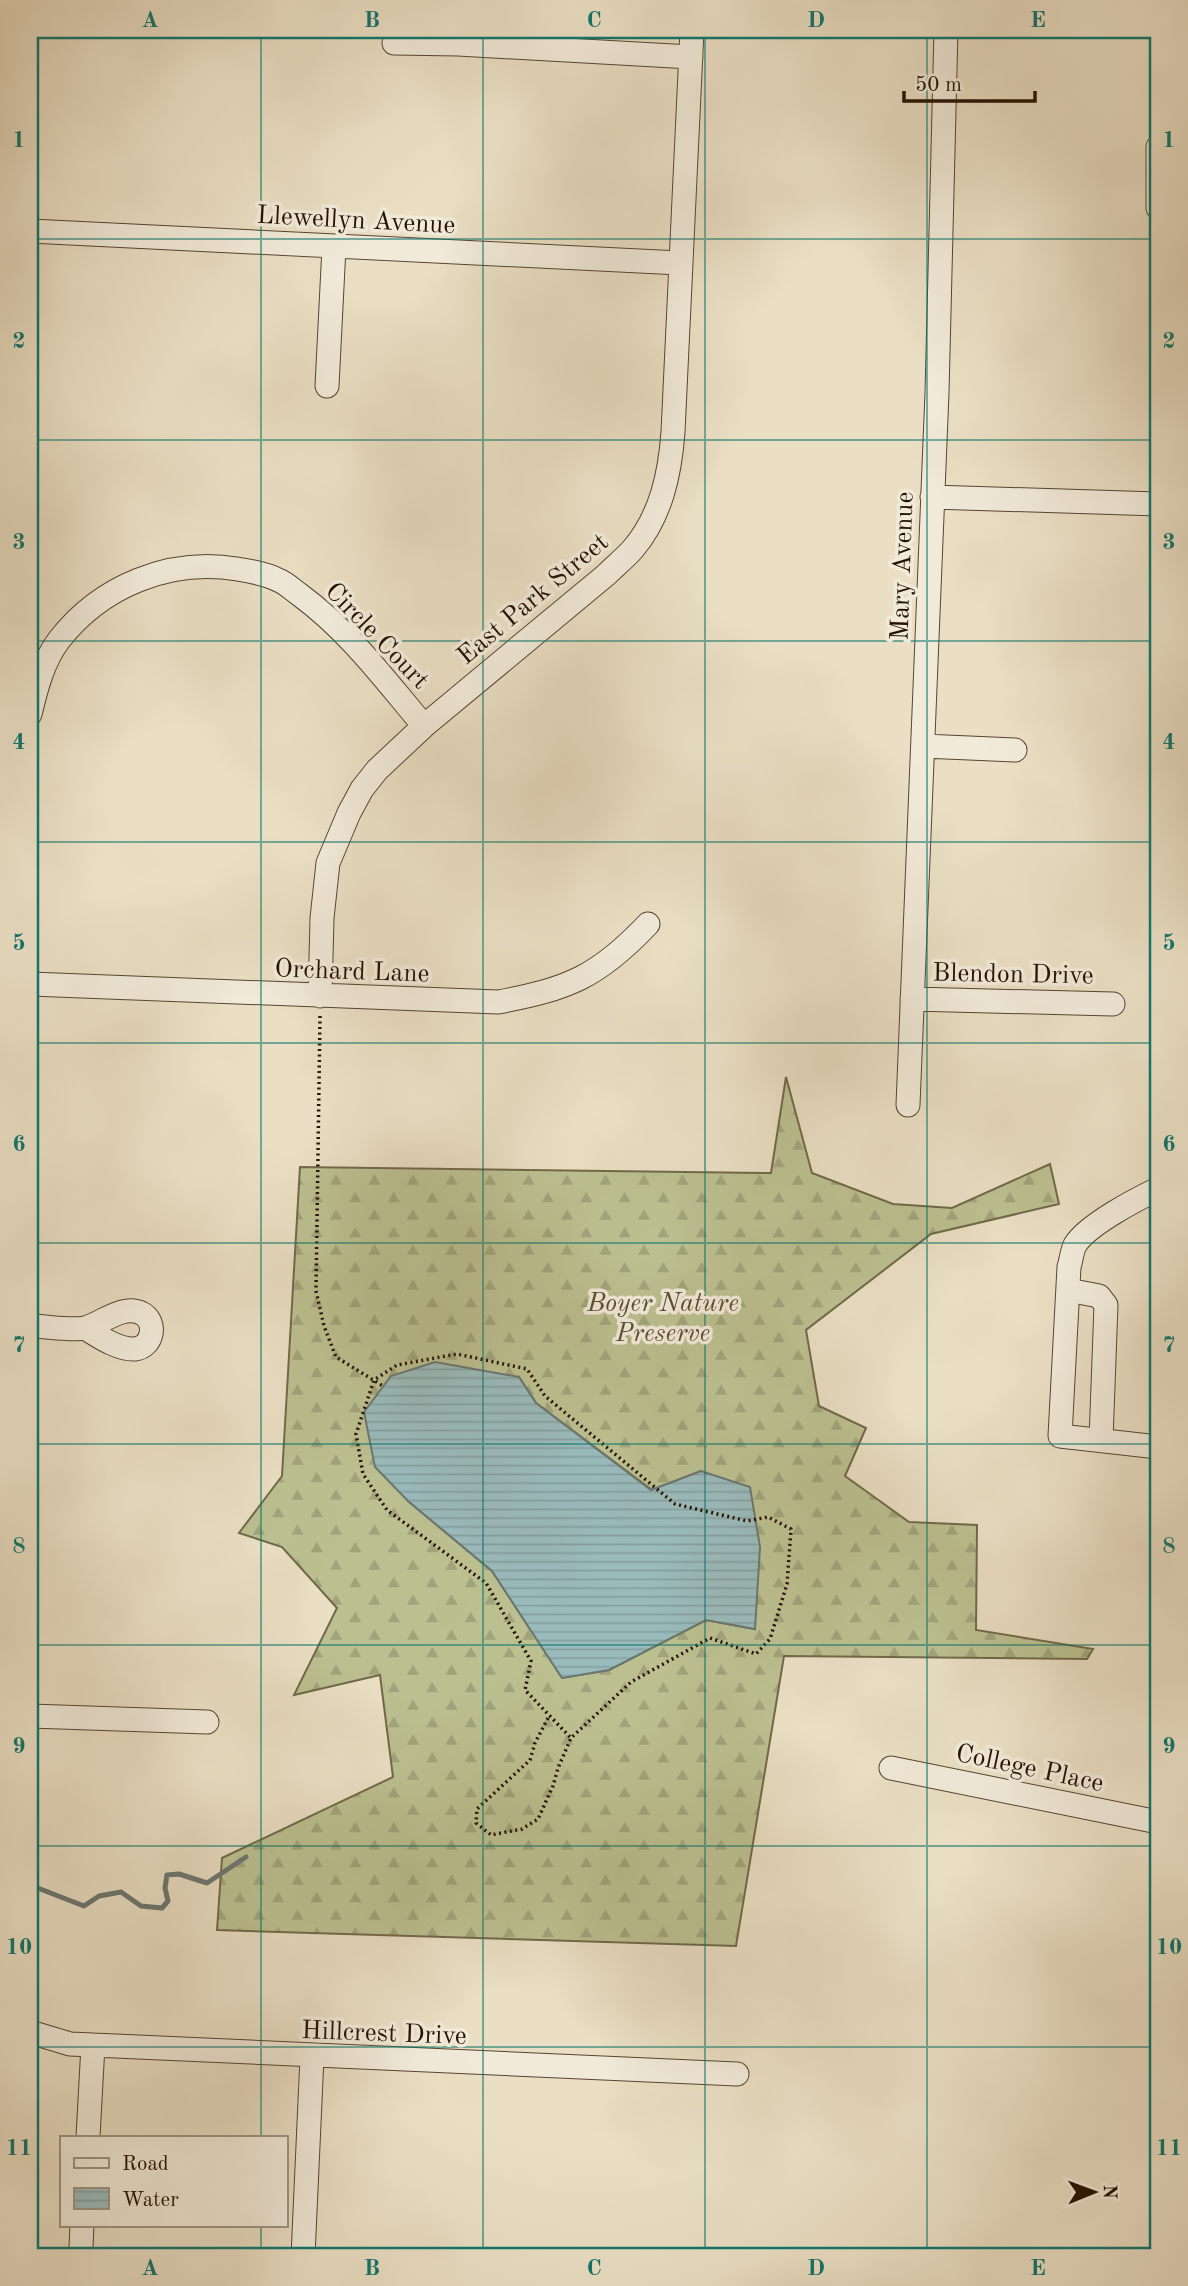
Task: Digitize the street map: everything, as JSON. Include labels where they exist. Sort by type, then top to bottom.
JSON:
[{"type":"street","name":"East Park Street","points":[[320,996],[328,863],[349,813],[370,779],[424,726],[606,575],[634,548],[654,517],[663,496],[672,454],[692,30]]},
{"type":"street","name":"Mary Avenue","points":[[908,1105],[937,393],[946,30]]},
{"type":"street","points":[[394,43],[691,57]]},
{"type":"street","points":[[1158,147],[1158,208]]},
{"type":"street","name":"Llewellyn Avenue","points":[[30,231],[680,263]]},
{"type":"street","points":[[327,386],[334,247]]},
{"type":"street","points":[[932,497],[1158,504]]},
{"type":"street","name":"Circle Court","points":[[30,714],[38,680],[57,642],[99,601],[152,574],[184,567],[216,566],[248,571],[278,580],[317,608],[352,641],[424,726]]},
{"type":"street","points":[[923,746],[1015,750]]},
{"type":"street","name":"Orchard Lane","points":[[30,984],[498,1002],[545,993],[589,975],[623,950],[648,924]]},
{"type":"street","name":"Blendon Drive","points":[[912,999],[1113,1004]]},
{"type":"street","points":[[1158,1189],[1101,1222],[1075,1245],[1069,1267],[1060,1436],[1158,1447]]},
{"type":"street","points":[[1068,1290],[1099,1296],[1106,1305],[1101,1440]]},
{"type":"street","points":[[30,1326],[85,1328]]},
{"type":"street","points":[[30,1716],[207,1722]]},
{"type":"street","name":"College Place","points":[[891,1768],[1158,1822]]},
{"type":"street","name":"Hillcrest Drive","points":[[30,2032],[70,2044],[312,2057],[737,2074]]},
{"type":"street","points":[[88,2136],[93,2045]]},
{"type":"street","points":[[303,2256],[312,2057]]},
{"type":"path","points":[[320,996],[316,1291],[324,1326],[336,1357],[383,1386]]},
{"type":"path","points":[[548,1717],[530,1760],[477,1809],[476,1824],[491,1835],[522,1829],[538,1819],[571,1738],[631,1682],[710,1638],[756,1654],[770,1639],[787,1584],[792,1530],[768,1517],[747,1521],[675,1504],[649,1479],[545,1395],[527,1369],[457,1354],[397,1365],[374,1380],[356,1434],[363,1474],[387,1510],[486,1583],[531,1661],[525,1690],[571,1738]]},
{"type":"green space","name":"Boyer Nature Preserve","points":[[786,1077],[812,1173],[893,1204],[952,1208],[1050,1164],[1059,1204],[931,1234],[806,1330],[819,1406],[866,1428],[845,1476],[909,1522],[977,1525],[976,1630],[1093,1649],[1087,1659],[784,1656],[736,1946],[217,1930],[222,1858],[393,1777],[380,1675],[294,1695],[337,1608],[282,1547],[239,1533],[282,1476],[300,1167],[771,1173]],"holes":[[[519,1377],[536,1403],[652,1490],[701,1471],[754,1629],[706,1620],[609,1670],[562,1678],[492,1571],[408,1501]]]},
{"type":"water","points":[[435,1362],[519,1377],[536,1403],[651,1490],[701,1471],[750,1487],[760,1547],[755,1629],[706,1620],[609,1670],[562,1678],[492,1571],[408,1501],[375,1467],[364,1412],[391,1376]]},
{"type":"waterway","points":[[30,1885],[84,1906],[99,1896],[121,1892],[141,1906],[162,1908],[168,1901],[165,1888],[167,1875],[179,1874],[207,1883],[246,1857]]}]
